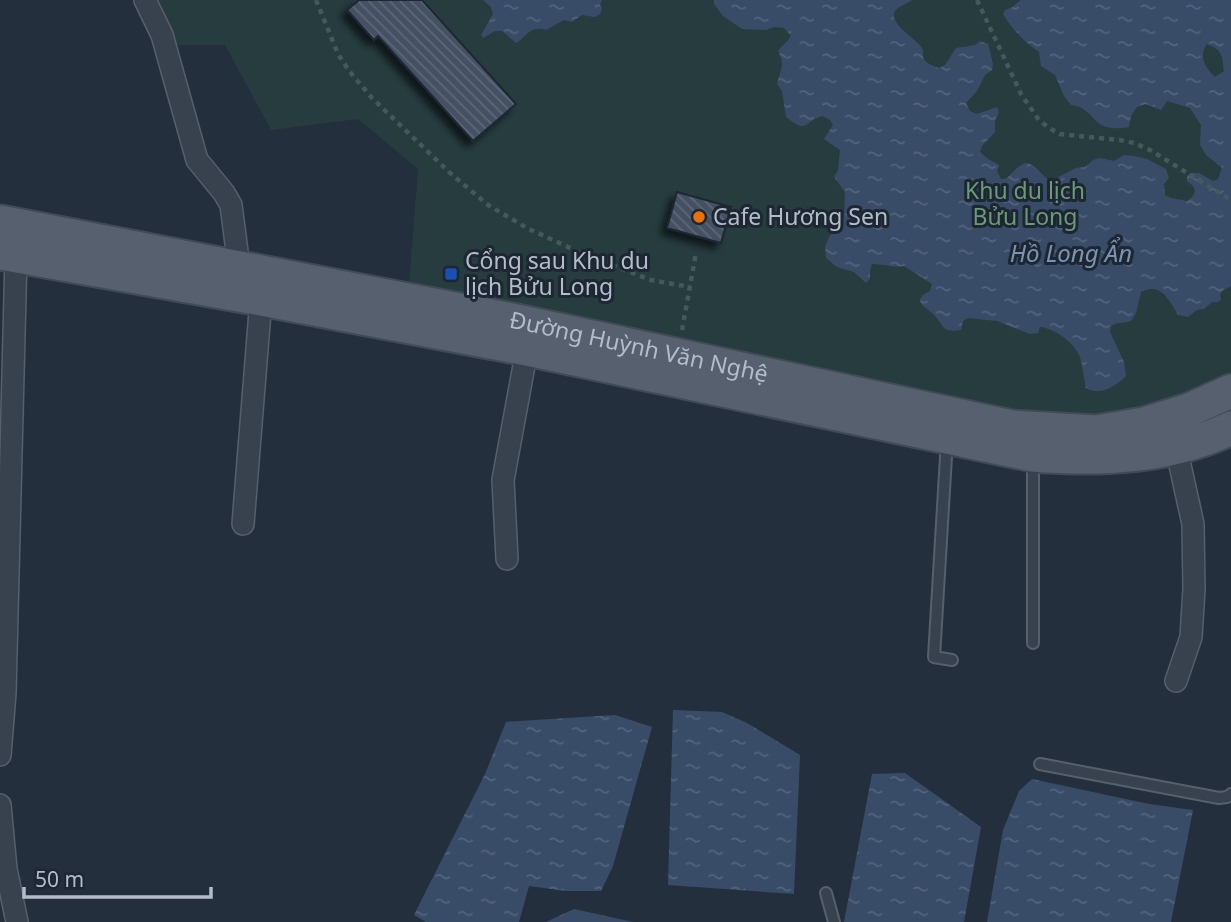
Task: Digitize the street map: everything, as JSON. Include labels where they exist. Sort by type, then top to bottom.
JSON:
[{"type":"main road","name":"Đường Huỳnh Văn Nghệ","points":[[9,239],[239,267],[517,321],[1012,427],[1096,432],[1144,424],[1189,410],[1231,391]]},
{"type":"main road","name":"Đường Huỳnh Văn Nghệ","points":[[9,239],[261,299],[527,349],[1033,455],[1133,456],[1176,447],[1231,428]]},
{"type":"street","points":[[145,0],[162,34],[197,160],[231,205],[239,267]]},
{"type":"street","points":[[0,755],[5,693],[9,239]]},
{"type":"street","points":[[243,524],[261,299]]},
{"type":"street","points":[[507,559],[503,480],[527,349]]},
{"type":"street","points":[[1176,447],[1193,524],[1194,589],[1191,637],[1176,681]]},
{"type":"street","points":[[0,805],[6,869],[17,922]]},
{"type":"lane","points":[[947,438],[934,657],[952,660]]},
{"type":"lane","points":[[1033,455],[1033,643]]},
{"type":"lane","points":[[1040,764],[1219,798],[1231,794]]},
{"type":"lane","points":[[826,893],[834,922]]},
{"type":"path","points":[[316,0],[338,54],[372,98],[449,172],[488,205],[527,228],[581,253],[651,280],[690,287]]},
{"type":"path","points":[[977,0],[1021,94],[1039,120],[1049,128],[1060,134],[1134,143],[1231,200]]},
{"type":"path","points":[[677,355],[696,253]]},
{"type":"green space","name":"Khu du lịch Bửu Long","points":[[155,0],[1231,0],[1231,375],[1183,397],[1141,409],[1095,417],[1014,412],[409,285],[418,169],[358,119],[271,130],[225,45],[174,45]]},
{"type":"water","points":[[483,0],[602,0],[602,9],[595,17],[582,15],[572,22],[564,20],[546,30],[532,30],[516,43],[502,31],[495,31],[483,38],[481,35],[493,14],[491,7]]},
{"type":"water","name":"Hồ Long Ẩn","points":[[714,0],[912,0],[897,9],[894,18],[922,48],[923,58],[929,64],[939,68],[945,65],[956,48],[975,45],[980,41],[988,44],[992,70],[985,75],[977,91],[966,103],[970,111],[977,114],[997,107],[999,113],[995,121],[995,132],[980,152],[999,165],[997,171],[1001,179],[1006,179],[1018,167],[1027,163],[1048,180],[1085,167],[1100,158],[1114,161],[1124,155],[1134,156],[1147,159],[1166,169],[1169,178],[1164,184],[1165,195],[1187,201],[1195,191],[1187,181],[1190,173],[1199,173],[1213,181],[1218,179],[1222,168],[1206,155],[1200,145],[1201,125],[1190,108],[1167,101],[1161,110],[1146,104],[1137,107],[1131,116],[1129,127],[1106,127],[1100,124],[1080,107],[1071,105],[1055,75],[1041,66],[1039,52],[1019,35],[1003,14],[1021,0],[1231,0],[1231,286],[1220,294],[1221,300],[1212,302],[1188,317],[1178,315],[1161,292],[1150,289],[1141,292],[1132,320],[1111,326],[1110,332],[1124,362],[1126,376],[1102,391],[1086,388],[1082,364],[1075,348],[1051,330],[1040,327],[1038,333],[1030,334],[997,321],[968,318],[963,321],[961,330],[944,328],[920,301],[930,291],[932,284],[904,266],[872,264],[870,279],[866,283],[854,272],[837,267],[826,258],[825,247],[829,237],[844,217],[845,192],[834,177],[838,170],[840,150],[824,139],[833,125],[822,116],[805,126],[786,117],[782,91],[777,84],[782,64],[778,51],[791,36],[784,28],[742,29],[723,16]],"holes":[[[1207,44],[1221,54],[1223,61],[1224,71],[1215,77],[1208,70],[1203,57]]]},
{"type":"water","points":[[673,710],[722,712],[747,723],[800,755],[794,894],[668,885]]},
{"type":"water","points":[[615,715],[652,727],[613,866],[601,891],[566,891],[529,886],[519,922],[426,922],[414,915],[485,774],[506,722]]},
{"type":"water","points":[[905,773],[981,827],[964,922],[844,922],[872,774]]},
{"type":"water","points":[[1032,779],[1149,804],[1193,810],[1171,922],[987,922],[1003,830],[1019,791]]},
{"type":"water","points":[[574,909],[633,922],[546,922]]},
{"type":"building","points":[[359,0],[422,0],[516,104],[473,141],[378,36],[374,40],[347,10]]},
{"type":"building","name":"Cafe Hương Sen","points":[[677,192],[731,207],[721,243],[667,228]]},
{"type":"place","name":"Cafe Hương Sen","points":[[699,217]]},
{"type":"place","name":"Cổng sau Khu du lịch Bửu Long","points":[[451,274]]}]
